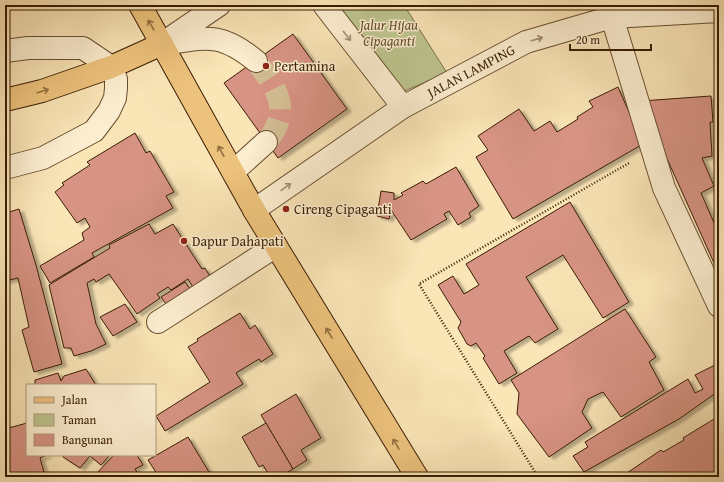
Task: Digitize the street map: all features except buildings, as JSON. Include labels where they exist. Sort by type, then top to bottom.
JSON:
[{"type":"main road","points":[[140,5],[254,210],[417,477]]},
{"type":"main road","points":[[5,100],[42,91],[111,67],[162,44]]},
{"type":"street","points":[[162,44],[220,5]]},
{"type":"street","points":[[324,5],[403,107]]},
{"type":"street","points":[[612,11],[664,188],[719,306]]},
{"type":"street","name":"JALAN LAMPING","points":[[254,210],[403,107],[526,42],[612,11],[719,11]]},
{"type":"street","points":[[162,44],[209,38],[231,43],[256,61]]},
{"type":"street","points":[[5,51],[28,48],[83,48],[111,67],[116,79],[115,98],[109,111],[94,131],[43,158],[5,168]]},
{"type":"street","points":[[233,172],[266,142]]},
{"type":"street","points":[[158,322],[276,246]]},
{"type":"path","points":[[538,477],[419,284],[652,150]]},
{"type":"green space","name":"Jalur Hijau Cipaganti","points":[[332,5],[404,5],[447,73],[402,92]]},
{"type":"tunnel","points":[[256,61],[276,90],[279,100],[279,120],[266,142]]},
{"type":"place","name":"Pertamina","points":[[266,66]]},
{"type":"place","name":"Cireng Cipaganti","points":[[286,209]]},
{"type":"place","name":"Dapur Dahapati","points":[[184,241]]}]
